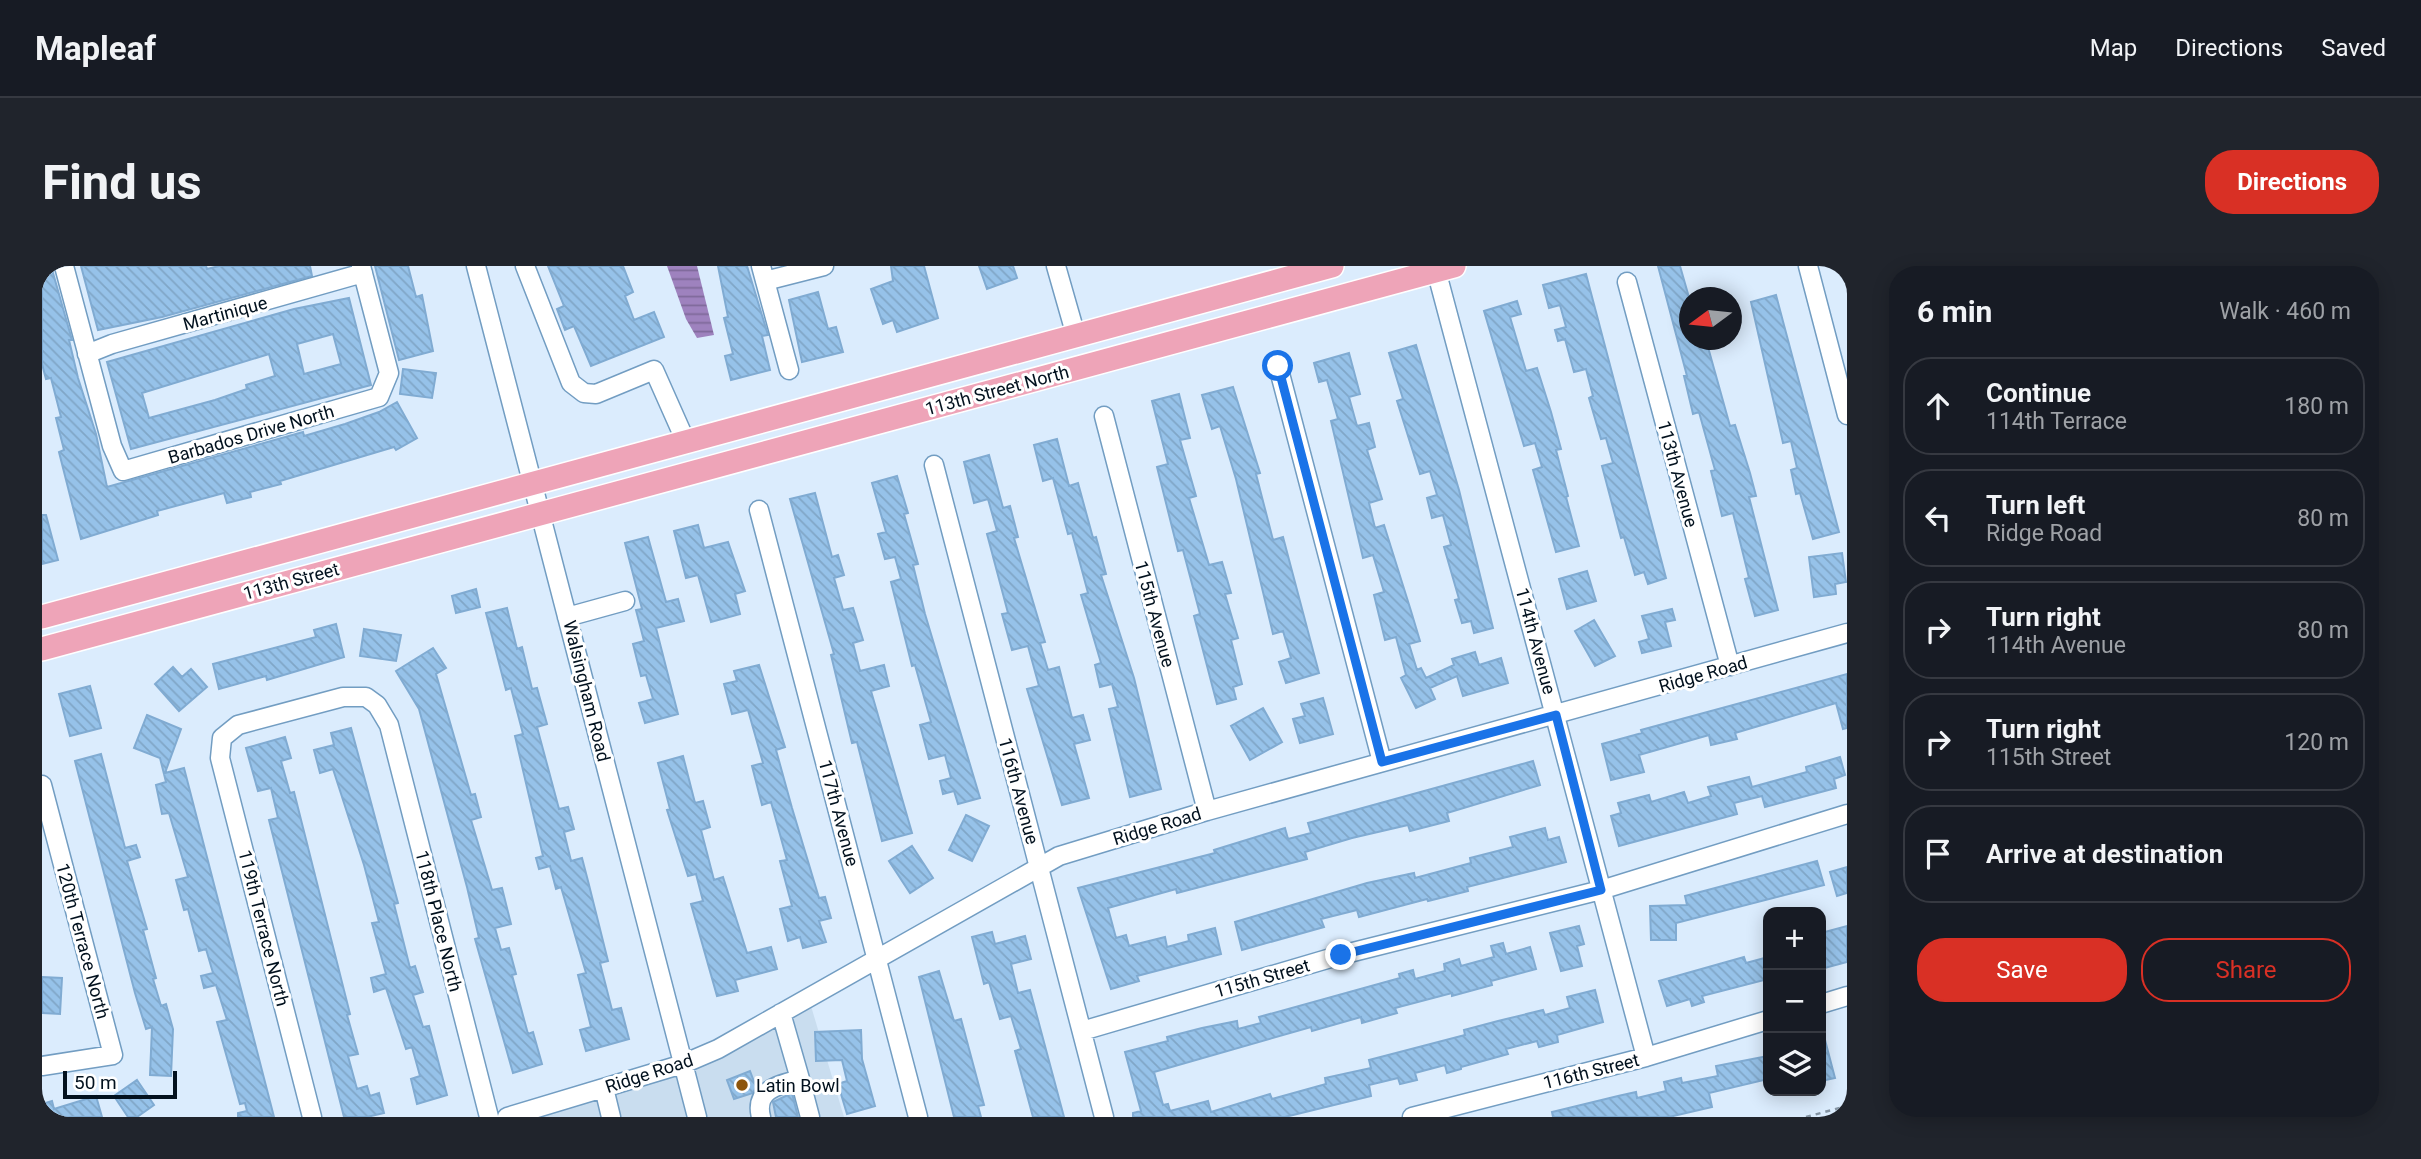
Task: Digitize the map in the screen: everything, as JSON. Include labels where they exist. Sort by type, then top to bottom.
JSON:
[{"type":"main road","name":"113th Street North","points":[[533,484],[1332,266]]},
{"type":"main road","name":"113th Street North","points":[[541,513],[1442,268]]},
{"type":"main road","name":"113th Street","points":[[42,617],[533,484]]},
{"type":"main road","name":"113th Street","points":[[42,649],[541,513]]},
{"type":"street","points":[[64,266],[88,354]]},
{"type":"street","name":"Walsingham Road","points":[[476,266],[697,1117]]},
{"type":"street","points":[[526,266],[571,383],[584,393],[596,394],[654,370],[686,442]]},
{"type":"street","points":[[789,370],[763,274],[824,266]]},
{"type":"street","points":[[1056,266],[1076,336]]},
{"type":"street","points":[[1808,266],[1847,415]]},
{"type":"street","name":"114th Avenue","points":[[1442,268],[1646,1057]]},
{"type":"street","name":"Martinique","points":[[88,354],[112,344],[362,270]]},
{"type":"street","name":"Barbados Drive North","points":[[88,354],[112,446],[123,471],[379,397],[389,373],[362,270]]},
{"type":"street","name":"113th Avenue","points":[[1627,282],[1730,666]]},
{"type":"street","points":[[1278,366],[1382,762]]},
{"type":"street","name":"115th Avenue","points":[[1104,416],[1207,811]]},
{"type":"street","name":"116th Avenue","points":[[934,465],[1104,1117]]},
{"type":"street","name":"117th Avenue","points":[[759,510],[918,1117]]},
{"type":"street","points":[[567,617],[625,601]]},
{"type":"street","name":"Ridge Road","points":[[507,1117],[683,1064],[718,1049],[1059,856],[1207,811],[1847,634]]},
{"type":"street","name":"118th Place North","points":[[222,738],[237,725],[343,697],[366,697],[377,705],[389,725],[489,1117]]},
{"type":"street","name":"119th Terrace North","points":[[222,738],[220,758],[312,1117]]},
{"type":"street","name":"120th Terrace North","points":[[42,785],[113,1055],[42,1066]]},
{"type":"street","name":"115th Street","points":[[1082,1031],[1341,955],[1601,890],[1847,814]]},
{"type":"street","points":[[1826,1002],[1847,996]]},
{"type":"street","points":[[781,1013],[810,1117]]},
{"type":"street","name":"116th Street","points":[[1412,1117],[1646,1057],[1763,1022]]},
{"type":"street","points":[[761,1117],[758,1103],[761,1096],[772,1088],[800,1079]]},
{"type":"street","points":[[604,1088],[611,1117]]},
{"type":"path","points":[[1806,1117],[1847,1106]]},
{"type":"shaded area","points":[[667,266],[697,266],[714,335],[697,338],[686,319]]},
{"type":"shaded area","points":[[811,1006],[844,1117],[706,1117],[693,1068]]},
{"type":"shaded area","points":[[676,1074],[688,1117],[535,1117]]},
{"type":"building","points":[[42,266],[51,266],[72,340],[69,340],[78,378],[96,434],[107,487],[303,432],[304,436],[345,424],[379,412],[397,402],[417,438],[396,450],[394,447],[280,481],[281,484],[250,492],[251,497],[227,503],[224,493],[157,511],[158,515],[81,539],[59,452],[64,450],[56,418],[61,417],[51,378],[46,379],[42,364]]},
{"type":"building","points":[[81,266],[206,266],[207,269],[219,266],[310,266],[312,276],[162,317],[98,330]]},
{"type":"building","points":[[375,266],[408,266],[416,297],[422,295],[433,351],[399,360]]},
{"type":"building","points":[[548,266],[623,266],[633,292],[625,296],[634,320],[654,312],[664,337],[591,366],[574,326],[565,330],[557,309],[564,306]]},
{"type":"building","points":[[718,266],[747,266],[768,335],[762,336],[770,370],[731,380],[725,356],[733,354],[724,318],[728,317]]},
{"type":"building","points":[[891,266],[924,266],[938,318],[897,332],[893,320],[883,324],[871,289],[893,281]]},
{"type":"building","points":[[979,266],[1013,266],[1017,278],[987,289]]},
{"type":"building","points":[[1658,266],[1680,266],[1686,287],[1679,287],[1679,346]]},
{"type":"building","points":[[1586,274],[1666,578],[1648,584],[1644,572],[1635,575],[1624,537],[1621,538],[1602,466],[1613,463],[1606,438],[1601,439],[1589,398],[1593,396],[1586,369],[1574,372],[1565,339],[1558,341],[1555,330],[1566,327],[1560,305],[1549,308],[1543,285]]},
{"type":"building","points":[[818,292],[828,329],[836,327],[843,352],[802,362],[789,300]]},
{"type":"building","points":[[1776,295],[1839,532],[1813,539],[1800,493],[1796,494],[1791,470],[1797,468],[1791,441],[1783,443],[1751,302]]},
{"type":"building","points":[[349,298],[371,385],[131,449],[107,362],[294,309]],"holes":[[[333,334],[341,364],[304,374],[297,344]],[[269,354],[275,376],[246,385],[247,389],[215,400],[149,418],[142,393]]]},
{"type":"building","points":[[1517,301],[1521,314],[1510,317],[1526,371],[1537,368],[1551,412],[1561,449],[1556,450],[1579,546],[1556,552],[1533,470],[1542,467],[1535,443],[1524,446],[1484,311]]},
{"type":"building","points":[[1416,345],[1459,490],[1493,628],[1474,633],[1471,621],[1462,623],[1455,600],[1459,599],[1444,547],[1451,545],[1443,515],[1432,518],[1427,498],[1437,495],[1430,471],[1420,474],[1397,401],[1403,399],[1389,353]]},
{"type":"building","points":[[1680,350],[1709,350],[1730,426],[1735,425],[1750,473],[1756,496],[1749,497],[1778,610],[1755,616],[1733,513],[1722,516],[1711,471],[1715,470],[1699,412],[1693,414],[1684,376],[1687,376]]},
{"type":"building","points":[[1349,353],[1360,394],[1349,397],[1357,426],[1369,423],[1375,447],[1367,450],[1382,499],[1369,503],[1375,528],[1384,525],[1420,641],[1409,644],[1417,670],[1421,668],[1426,678],[1454,665],[1452,659],[1475,652],[1479,665],[1501,658],[1508,683],[1463,696],[1457,676],[1430,688],[1435,699],[1416,708],[1401,678],[1406,675],[1396,637],[1385,640],[1374,595],[1384,592],[1373,555],[1363,558],[1331,421],[1338,419],[1327,380],[1319,382],[1314,363]]},
{"type":"building","points":[[403,369],[436,373],[432,398],[400,394]]},
{"type":"building","points":[[1233,387],[1260,473],[1256,474],[1273,540],[1283,537],[1319,673],[1286,683],[1279,662],[1291,658],[1283,631],[1273,634],[1236,479],[1220,426],[1212,429],[1202,395]]},
{"type":"building","points":[[1179,394],[1190,438],[1180,440],[1196,496],[1189,498],[1209,565],[1222,562],[1231,593],[1225,594],[1238,638],[1231,640],[1242,684],[1233,687],[1236,699],[1217,704],[1194,616],[1200,614],[1183,550],[1178,551],[1157,467],[1168,464],[1152,401]]},
{"type":"building","points":[[1057,439],[1069,486],[1078,483],[1093,538],[1096,537],[1106,574],[1101,575],[1134,678],[1161,789],[1130,797],[1109,709],[1118,707],[1112,684],[1100,687],[1095,665],[1101,663],[1081,595],[1088,593],[1072,533],[1068,534],[1053,478],[1043,481],[1034,445]]},
{"type":"building","points":[[989,455],[1003,508],[1010,506],[1018,537],[1014,538],[1045,642],[1040,643],[1048,670],[1059,667],[1072,718],[1083,715],[1090,740],[1074,744],[1089,798],[1062,805],[1027,689],[1039,686],[1028,646],[1012,650],[1002,614],[1008,613],[987,534],[997,531],[988,499],[974,503],[964,462]]},
{"type":"building","points":[[897,476],[908,513],[904,514],[918,564],[913,565],[925,614],[980,798],[958,804],[954,791],[943,794],[940,781],[951,778],[945,755],[929,759],[920,725],[931,722],[915,665],[912,666],[891,582],[901,579],[895,557],[885,559],[878,534],[886,532],[872,483]]},
{"type":"building","points":[[815,493],[832,557],[838,555],[844,575],[834,578],[843,610],[853,608],[863,640],[853,643],[860,671],[884,665],[889,686],[871,691],[912,833],[882,841],[857,742],[852,743],[831,655],[834,654],[790,499]]},
{"type":"building","points":[[42,515],[46,515],[58,560],[42,564]]},
{"type":"building","points":[[698,525],[704,548],[728,542],[745,591],[735,594],[740,614],[711,622],[698,575],[686,578],[674,531]]},
{"type":"building","points":[[648,537],[666,602],[678,599],[684,621],[656,628],[678,714],[645,723],[639,703],[653,699],[646,675],[641,676],[633,644],[644,641],[636,610],[642,609],[625,543]]},
{"type":"building","points":[[1842,553],[1846,582],[1835,584],[1836,594],[1814,597],[1809,557]]},
{"type":"building","points":[[1587,571],[1596,601],[1567,609],[1559,579]]},
{"type":"building","points":[[476,589],[480,607],[456,613],[452,596]]},
{"type":"building","points":[[507,608],[517,649],[522,647],[532,689],[537,688],[547,724],[537,727],[559,809],[568,807],[574,829],[564,832],[571,861],[582,858],[608,961],[600,963],[612,1010],[621,1008],[629,1039],[586,1051],[580,1030],[591,1027],[578,975],[586,973],[561,887],[556,889],[550,866],[539,869],[536,858],[543,856],[515,736],[523,734],[511,688],[506,690],[486,613]]},
{"type":"building","points":[[1672,609],[1675,620],[1665,622],[1671,646],[1642,653],[1639,642],[1649,639],[1642,616]]},
{"type":"building","points":[[1594,620],[1615,656],[1595,666],[1575,631]]},
{"type":"building","points":[[336,624],[344,657],[267,680],[266,676],[219,689],[213,664],[316,637],[314,630]]},
{"type":"building","points":[[364,629],[401,635],[396,661],[360,656]]},
{"type":"building","points":[[433,648],[446,668],[436,674],[471,795],[475,794],[481,817],[471,820],[492,890],[502,888],[511,924],[495,928],[501,950],[509,948],[516,974],[512,975],[528,1034],[533,1032],[542,1064],[513,1073],[475,939],[479,938],[467,887],[419,709],[396,671]]},
{"type":"building","points":[[759,665],[785,747],[776,750],[792,808],[819,898],[825,897],[831,918],[819,921],[826,942],[803,948],[800,937],[788,941],[780,909],[792,906],[780,861],[787,860],[771,802],[762,805],[752,766],[763,763],[748,710],[732,714],[724,684],[737,681],[734,671]]},
{"type":"building","points":[[173,667],[182,677],[191,669],[207,687],[179,711],[155,684]]},
{"type":"building","points":[[1847,674],[1847,728],[1843,729],[1836,703],[1735,733],[1737,739],[1711,745],[1709,735],[1639,755],[1644,772],[1611,780],[1602,744],[1642,733],[1641,730]]},
{"type":"building","points":[[90,686],[101,728],[70,736],[59,694]]},
{"type":"building","points":[[1323,698],[1333,734],[1300,743],[1293,719],[1305,716],[1301,704]]},
{"type":"building","points":[[1263,708],[1282,742],[1250,760],[1231,726]]},
{"type":"building","points":[[147,715],[181,729],[165,773],[184,768],[274,1117],[238,1117],[238,1113],[247,1111],[245,1103],[240,1104],[217,1022],[227,1020],[216,985],[204,988],[201,976],[213,973],[206,949],[199,951],[188,909],[184,910],[176,880],[188,877],[169,813],[162,814],[156,785],[166,782],[160,758],[134,748]]},
{"type":"building","points":[[351,728],[398,903],[394,904],[410,968],[415,966],[423,992],[413,995],[423,1027],[429,1026],[447,1095],[417,1104],[411,1079],[420,1076],[412,1047],[406,1049],[386,988],[374,992],[371,978],[386,974],[372,923],[379,922],[364,865],[333,769],[320,773],[314,750],[334,745],[331,733]]},
{"type":"building","points":[[285,737],[291,758],[281,761],[290,793],[294,792],[358,1054],[348,1056],[357,1089],[367,1086],[370,1096],[379,1093],[384,1113],[367,1117],[344,1117],[269,820],[278,818],[271,788],[258,791],[246,748]]},
{"type":"building","points":[[101,754],[125,848],[136,845],[140,857],[127,861],[147,929],[143,930],[156,978],[153,979],[161,1006],[166,1004],[173,1029],[171,1076],[150,1075],[152,1027],[146,1029],[135,993],[75,761]]},
{"type":"building","points":[[683,756],[695,803],[703,801],[710,827],[701,830],[714,880],[723,877],[747,953],[771,947],[777,969],[735,980],[738,991],[717,996],[691,904],[703,901],[696,874],[688,876],[667,810],[670,809],[658,763]]},
{"type":"building","points":[[1840,757],[1845,775],[1834,779],[1836,788],[1765,807],[1762,796],[1734,803],[1737,814],[1619,846],[1611,816],[1621,813],[1618,803],[1649,795],[1651,802],[1684,792],[1688,803],[1711,796],[1708,787],[1749,777],[1752,787],[1807,772],[1806,767]]},
{"type":"building","points":[[1533,761],[1540,785],[1447,813],[1449,821],[1410,831],[1408,825],[1352,838],[1305,852],[1307,859],[1177,893],[1176,889],[1108,908],[1116,938],[1126,935],[1129,946],[1165,937],[1167,947],[1189,941],[1188,935],[1215,928],[1221,954],[1137,976],[1139,981],[1111,989],[1078,888],[1215,853],[1214,850],[1285,828],[1288,839],[1311,833],[1308,823]]},
{"type":"building","points":[[966,815],[989,826],[972,861],[949,850]]},
{"type":"building","points":[[1545,828],[1548,840],[1559,837],[1566,862],[1467,887],[1468,891],[1428,901],[1427,899],[1359,917],[1357,910],[1321,919],[1324,927],[1242,950],[1235,922],[1367,883],[1414,873],[1415,878],[1471,863],[1470,858],[1513,847],[1510,837]]},
{"type":"building","points":[[912,846],[933,878],[910,893],[889,861]]},
{"type":"building","points":[[1817,861],[1824,885],[1676,923],[1676,940],[1651,940],[1650,906],[1687,905],[1685,896]]},
{"type":"building","points":[[1847,867],[1847,893],[1837,896],[1830,872]]},
{"type":"building","points":[[1579,926],[1584,944],[1577,946],[1582,966],[1561,971],[1550,933]]},
{"type":"building","points":[[1847,926],[1847,962],[1826,968],[1826,932]]},
{"type":"building","points":[[992,932],[995,944],[1025,936],[1031,959],[1011,964],[1018,993],[1030,990],[1064,1117],[1033,1117],[1015,1051],[1021,1049],[1011,1016],[1000,1019],[989,982],[984,984],[972,937]]},
{"type":"building","points":[[1503,943],[1506,954],[1530,947],[1536,969],[1491,981],[1492,985],[1395,1008],[1397,1013],[1362,1023],[1361,1017],[1312,1031],[1311,1027],[1154,1072],[1163,1105],[1168,1104],[1170,1111],[1208,1101],[1211,1112],[1270,1094],[1272,1099],[1326,1084],[1325,1078],[1371,1068],[1369,1060],[1465,1035],[1464,1030],[1543,1010],[1545,1015],[1570,1008],[1567,997],[1595,990],[1603,1022],[1557,1035],[1558,1042],[1539,1047],[1537,1041],[1506,1049],[1508,1054],[1447,1073],[1445,1065],[1415,1073],[1417,1080],[1400,1084],[1398,1078],[1369,1085],[1371,1096],[1285,1117],[1133,1117],[1133,1113],[1141,1111],[1125,1052],[1168,1041],[1167,1037],[1202,1028],[1237,1021],[1238,1029],[1261,1023],[1259,1017],[1400,978],[1399,974],[1413,970],[1415,979],[1445,971],[1444,964],[1459,959],[1461,966],[1494,957],[1491,946]]},
{"type":"building","points":[[1744,957],[1746,963],[1763,958],[1763,980],[1702,996],[1704,1002],[1692,1006],[1690,999],[1667,1006],[1659,981]]},
{"type":"building","points":[[939,971],[954,1021],[961,1019],[984,1105],[978,1106],[981,1117],[954,1117],[919,977]]},
{"type":"building","points":[[42,977],[62,978],[60,1014],[42,1013]]},
{"type":"building","points":[[861,1030],[862,1059],[875,1106],[847,1114],[838,1084],[847,1081],[842,1060],[816,1061],[815,1032]]},
{"type":"building","points":[[1826,1044],[1835,1078],[1826,1080]]},
{"type":"building","points":[[1763,1057],[1763,1080],[1709,1093],[1712,1107],[1669,1117],[1553,1117],[1552,1112],[1618,1096],[1636,1092],[1637,1098],[1666,1091],[1664,1082],[1681,1078],[1682,1083],[1718,1076],[1716,1066]]},
{"type":"building","name":"Latin Bowl","points":[[750,1071],[756,1087],[753,1093],[734,1099],[727,1080]]},
{"type":"building","points":[[137,1080],[154,1105],[137,1117],[128,1117],[114,1096]]},
{"type":"building","points":[[792,1093],[798,1117],[776,1117],[773,1102]]},
{"type":"building","points":[[96,1096],[102,1117],[42,1117],[42,1104],[52,1101],[54,1109]]},
{"type":"place","name":"Latin Bowl","points":[[742,1085]]},
{"type":"route","points":[[1278,366],[1382,762],[1556,715],[1601,890],[1341,955]]}]
